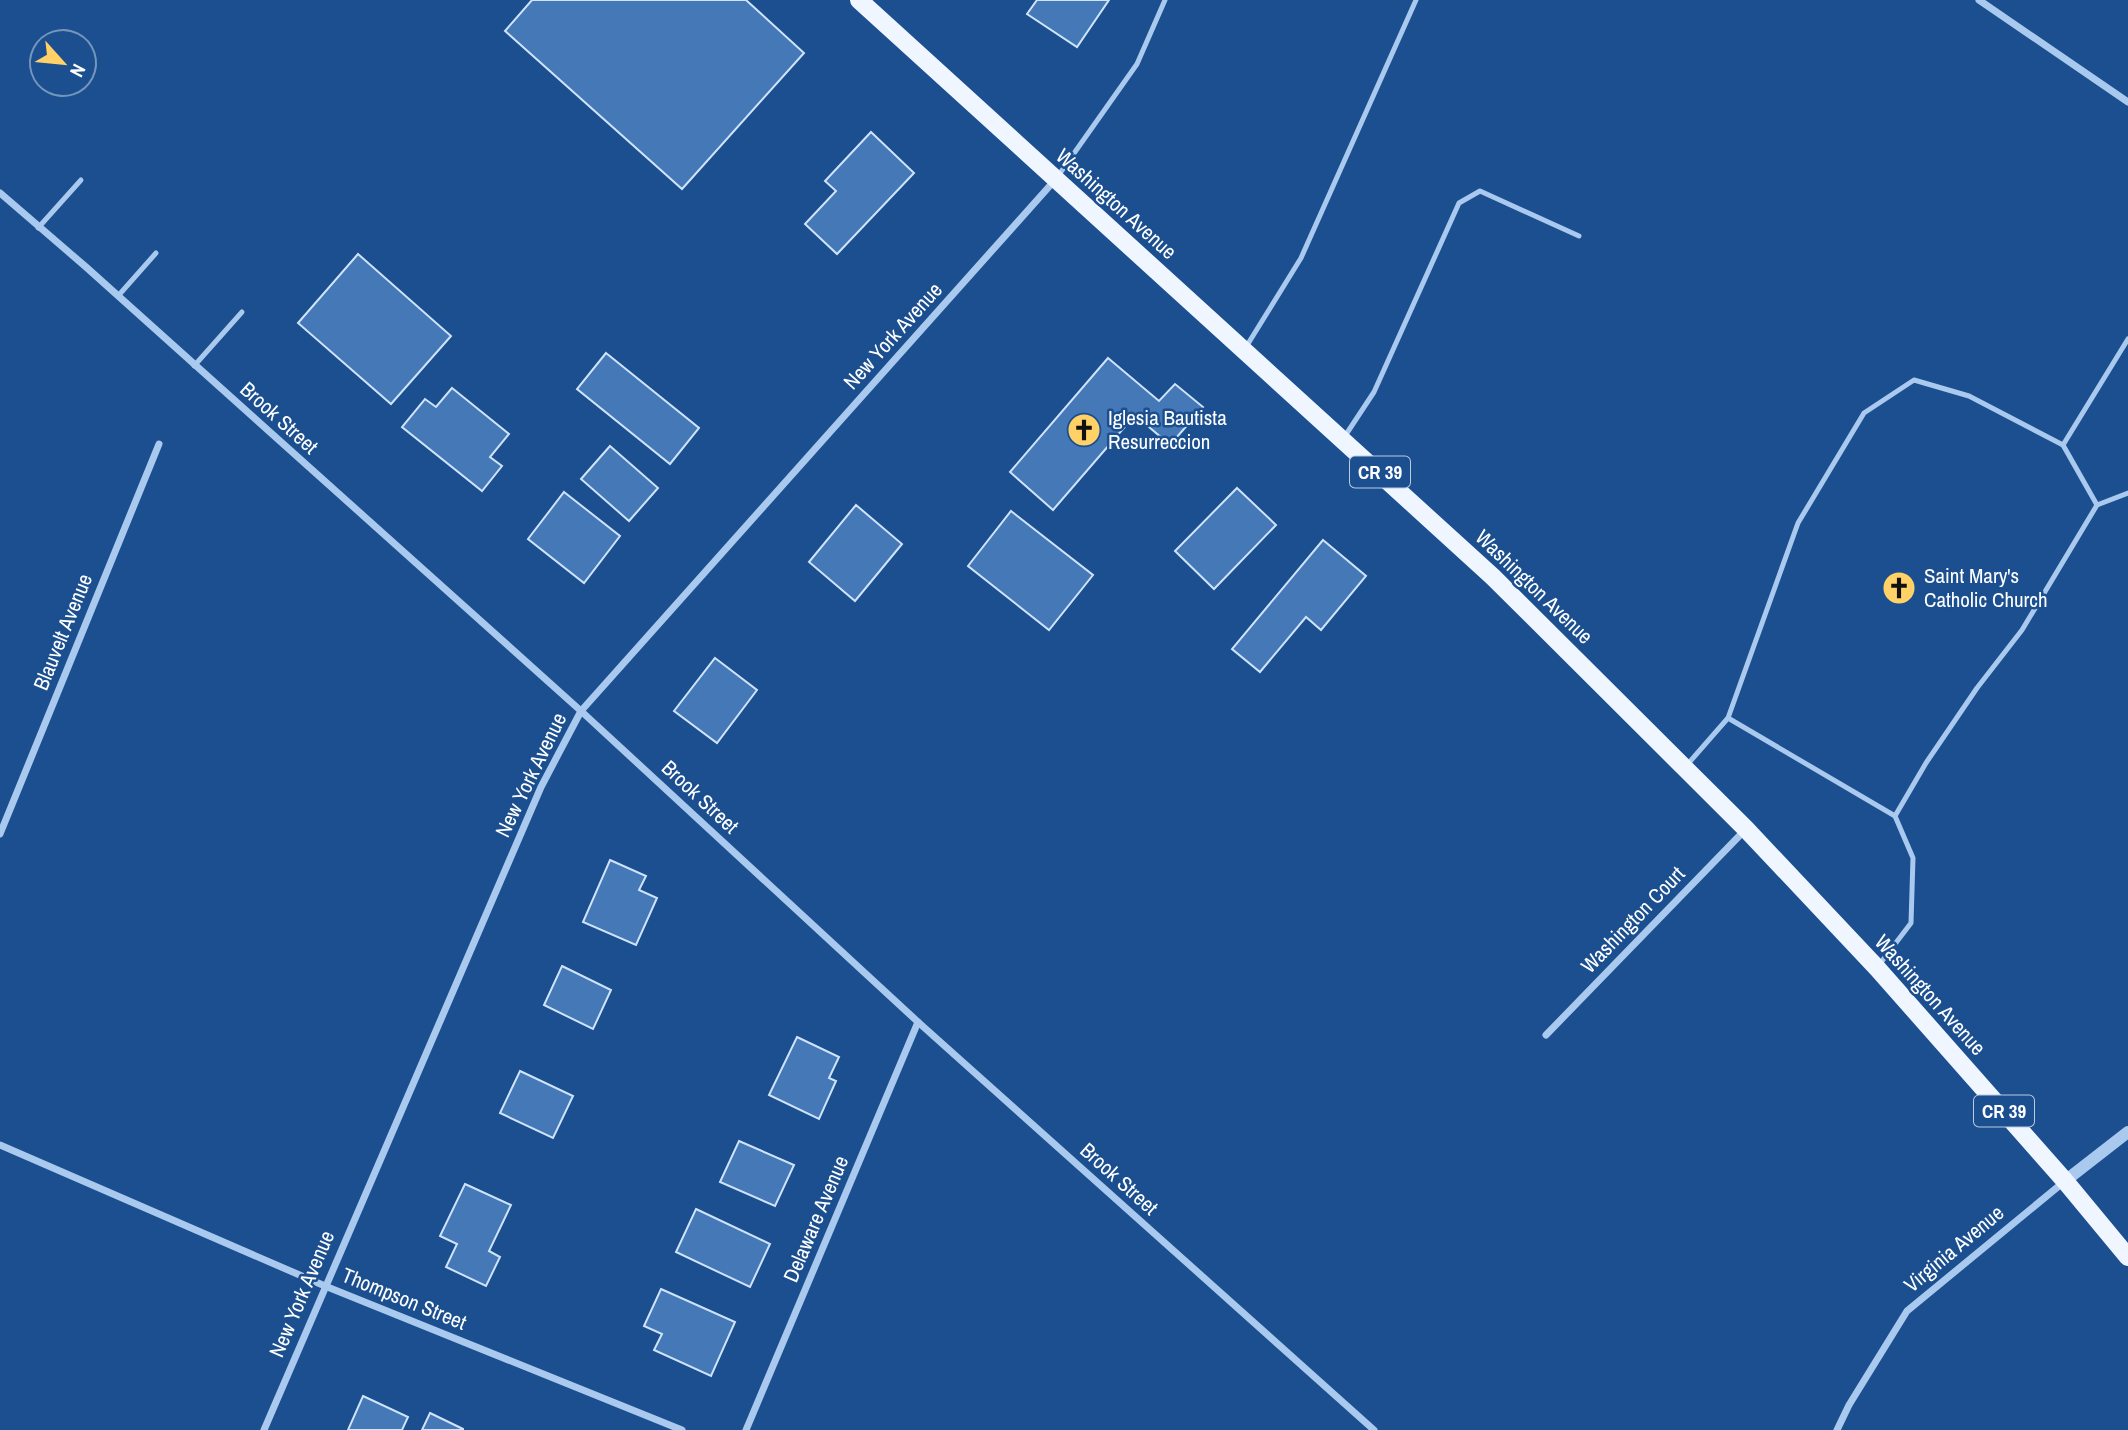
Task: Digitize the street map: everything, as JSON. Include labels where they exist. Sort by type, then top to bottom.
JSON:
[{"type":"main road","name":"Washington Avenue","points":[[859,0],[1493,577],[1746,829],[1877,968],[2065,1181],[2128,1257]]},
{"type":"street","points":[[1979,0],[2128,102]]},
{"type":"street","name":"New York Avenue","points":[[264,1430],[541,788],[581,711],[1055,180]]},
{"type":"street","name":"Brook Street","points":[[0,193],[581,711],[918,1022],[1374,1430]]},
{"type":"street","name":"Blauvelt Avenue","points":[[0,834],[159,444]]},
{"type":"street","name":"Washington Court","points":[[1546,1035],[1746,829]]},
{"type":"street","name":"Delaware Avenue","points":[[746,1430],[918,1022]]},
{"type":"street","points":[[2065,1181],[2128,1132]]},
{"type":"street","name":"Thompson Street","points":[[0,1145],[325,1286],[682,1430]]},
{"type":"street","name":"Virginia Avenue","points":[[1838,1430],[1849,1405],[1907,1311],[2065,1181]]},
{"type":"lane","points":[[1055,180],[1137,64],[1165,0]]},
{"type":"lane","points":[[1244,349],[1301,258],[1416,0]]},
{"type":"lane","points":[[38,228],[81,180]]},
{"type":"lane","points":[[1343,439],[1374,392],[1459,202],[1480,191],[1579,236]]},
{"type":"lane","points":[[118,296],[156,253]]},
{"type":"lane","points":[[194,366],[242,312]]},
{"type":"lane","points":[[2063,445],[2128,339]]},
{"type":"lane","points":[[1684,768],[1728,718],[1798,523],[1864,413],[1914,380],[1969,396],[2063,445],[2097,505]]},
{"type":"lane","points":[[1895,816],[1926,763],[2022,630],[2097,505],[2128,493]]},
{"type":"lane","points":[[1728,718],[1895,816],[1913,858],[1911,923],[1877,968]]},
{"type":"building","points":[[532,0],[746,0],[804,53],[682,189],[505,31]]},
{"type":"building","points":[[1037,0],[1109,0],[1077,47],[1027,14]]},
{"type":"building","points":[[871,132],[914,173],[837,254],[805,224],[836,191],[825,181]]},
{"type":"building","points":[[358,254],[451,336],[391,404],[298,323]]},
{"type":"building","points":[[606,353],[699,428],[670,464],[577,389]]},
{"type":"building","name":"Iglesia Bautista Resurreccion","points":[[1108,358],[1159,401],[1175,384],[1203,407],[1170,445],[1135,415],[1053,510],[1010,472]]},
{"type":"building","points":[[452,388],[509,434],[490,457],[502,466],[482,491],[402,427],[425,399],[436,407]]},
{"type":"building","points":[[610,446],[658,488],[629,521],[581,479]]},
{"type":"building","points":[[1237,488],[1276,525],[1214,589],[1175,551]]},
{"type":"building","points":[[564,492],[620,536],[584,583],[528,539]]},
{"type":"building","points":[[856,505],[902,544],[855,601],[809,562]]},
{"type":"building","points":[[1011,511],[1093,575],[1049,630],[968,566]]},
{"type":"building","points":[[1323,540],[1366,576],[1321,630],[1306,617],[1260,672],[1232,649]]},
{"type":"building","points":[[715,658],[757,690],[717,743],[674,711]]},
{"type":"building","points":[[610,860],[646,876],[639,890],[657,898],[636,945],[583,922]]},
{"type":"building","points":[[562,966],[611,990],[593,1029],[544,1005]]},
{"type":"building","points":[[797,1037],[839,1057],[829,1078],[836,1081],[819,1119],[769,1095]]},
{"type":"building","points":[[520,1071],[573,1096],[553,1138],[500,1113]]},
{"type":"building","points":[[739,1141],[794,1165],[775,1206],[720,1182]]},
{"type":"building","points":[[465,1184],[511,1205],[489,1251],[500,1257],[486,1286],[446,1267],[457,1244],[440,1236]]},
{"type":"building","points":[[696,1209],[770,1244],[750,1287],[676,1252]]},
{"type":"building","points":[[661,1289],[735,1322],[711,1376],[654,1350],[662,1334],[644,1326]]},
{"type":"building","points":[[363,1396],[408,1417],[402,1430],[348,1430]]},
{"type":"building","points":[[430,1413],[463,1429],[463,1430],[422,1430]]},
{"type":"place","name":"Iglesia Bautista Resurreccion","points":[[1084,430]]},
{"type":"place","name":"Saint Mary's Catholic Church","points":[[1899,588]]}]
